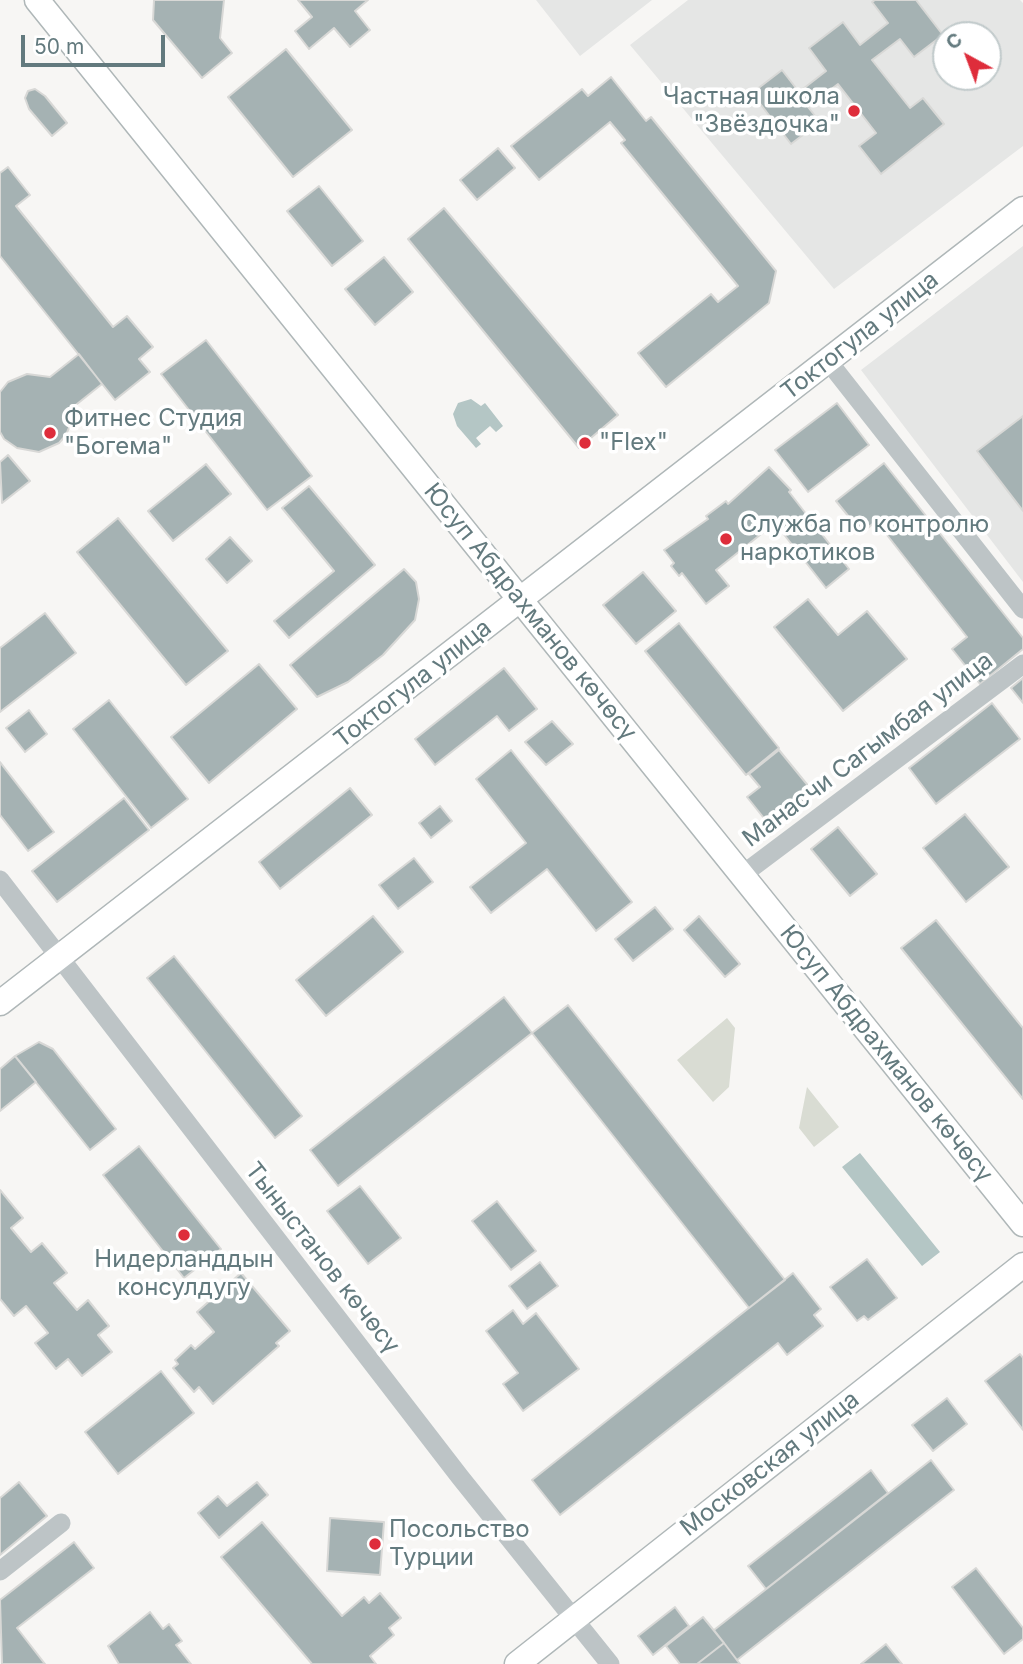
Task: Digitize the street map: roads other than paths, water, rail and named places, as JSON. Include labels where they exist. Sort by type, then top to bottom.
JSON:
[{"type":"main road","name":"Юсуп Абдрахманов көчөсү","points":[[37,0],[1023,1224]]},
{"type":"main road","name":"Токтогула улица","points":[[0,1003],[1023,209]]},
{"type":"main road","name":"Московская улица","points":[[517,1664],[1023,1265]]},
{"type":"street","points":[[828,361],[1023,609]]},
{"type":"street","name":"Манасчи Сагымбая улица","points":[[742,875],[1023,664]]},
{"type":"street","name":"Тыныстанов көчөсү","points":[[0,880],[337,1318],[610,1664]]},
{"type":"street","points":[[0,1571],[61,1524]]},
{"type":"place","name":"Частная школа \"Звёздочка\"","points":[[854,111]]},
{"type":"place","name":"Фитнес Студия \"Богема\"","points":[[50,433]]},
{"type":"place","name":"\"Flex\"","points":[[585,443]]},
{"type":"place","name":"Служба по контролю наркотиков","points":[[726,539]]},
{"type":"place","name":"Нидерланддын консулдугу","points":[[184,1235]]},
{"type":"place","name":"Посольство Турции","points":[[375,1544]]}]
